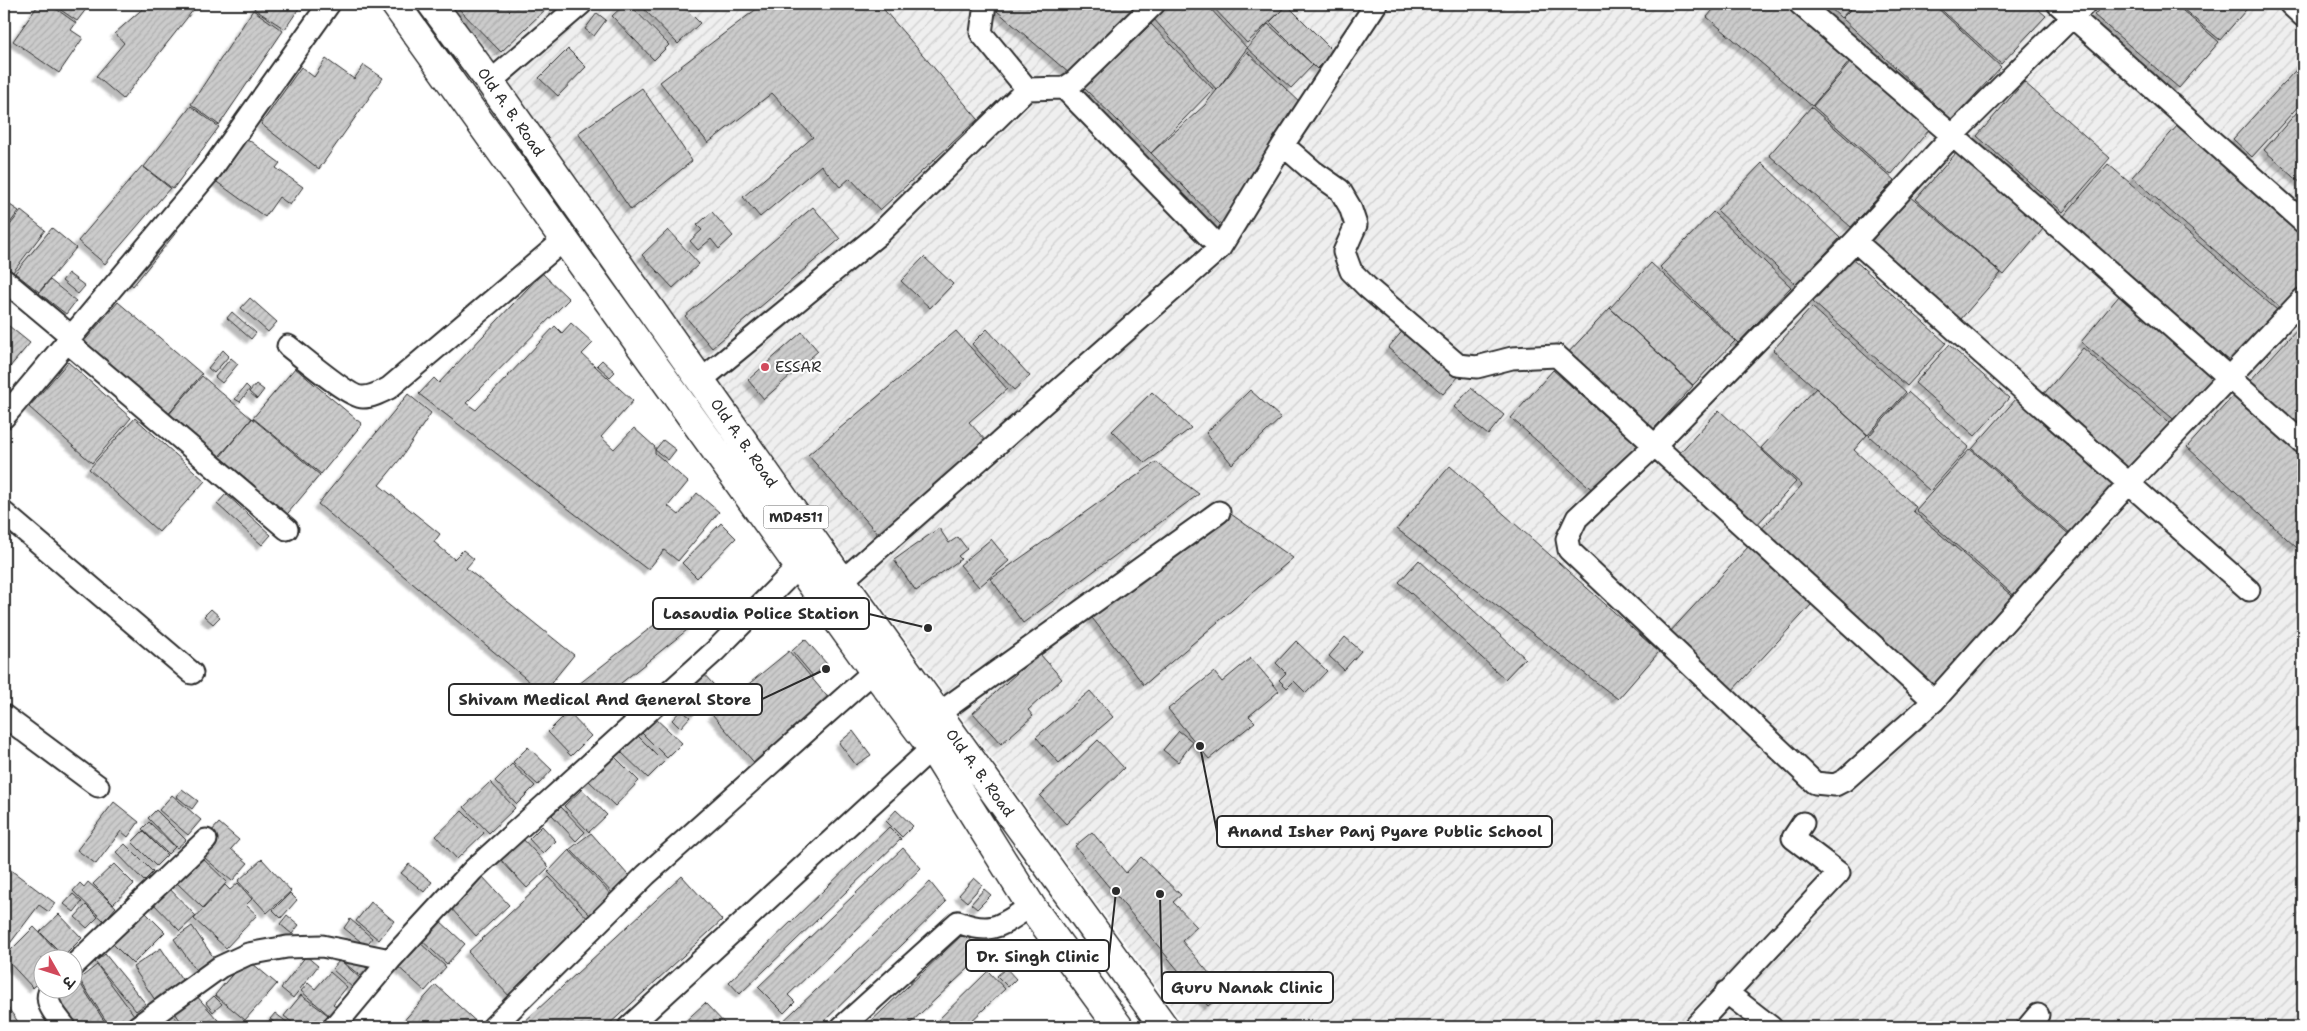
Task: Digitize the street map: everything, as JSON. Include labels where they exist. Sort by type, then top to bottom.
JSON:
[{"type":"main road","name":"Old A. B. Road","points":[[395,4],[874,671],[932,748],[1032,906],[1119,1027]]},
{"type":"main road","name":"Old A. B. Road","points":[[432,4],[490,82],[842,581],[1164,1027]]},
{"type":"street","points":[[4,417],[212,170],[329,4]]},
{"type":"street","points":[[490,82],[581,4]]},
{"type":"street","points":[[985,4],[981,33],[1027,89]]},
{"type":"street","points":[[700,381],[879,234],[1027,89],[1064,88],[1075,81],[1154,4]]},
{"type":"street","points":[[842,581],[1220,248],[1283,145],[1376,4]]},
{"type":"street","points":[[1800,4],[2062,230],[2303,443]]},
{"type":"street","points":[[2290,4],[2303,16]]},
{"type":"street","points":[[2303,222],[2072,8],[1855,241],[1654,446],[1577,518],[1567,538],[1569,550],[1815,783],[1835,785],[1845,780],[1934,701],[2129,483],[2303,299]]},
{"type":"street","points":[[1064,88],[1220,248]]},
{"type":"street","points":[[1283,145],[1313,172],[1340,190],[1350,207],[1356,225],[1344,252],[1351,271],[1437,348],[1458,365],[1476,367],[1512,358],[1557,356],[1934,701]]},
{"type":"street","points":[[288,346],[348,392],[361,398],[372,396],[389,388],[565,239]]},
{"type":"street","points":[[1855,241],[2249,590]]},
{"type":"street","points":[[4,280],[68,339],[287,530]]},
{"type":"street","points":[[938,714],[1218,512]]},
{"type":"street","points":[[4,513],[192,674]]},
{"type":"street","points":[[334,1027],[390,960],[473,870],[715,651],[800,566]]},
{"type":"street","points":[[493,1027],[646,875],[874,671]]},
{"type":"street","points":[[4,716],[98,786]]},
{"type":"street","points":[[629,1027],[932,748]]},
{"type":"street","points":[[1695,1027],[1839,873],[1793,838],[1803,823]]},
{"type":"street","points":[[82,958],[206,840]]},
{"type":"street","points":[[842,1027],[958,922],[980,929],[995,928],[1032,906]]},
{"type":"street","points":[[138,1027],[220,967],[248,954],[287,947],[322,946],[390,960]]},
{"type":"street","points":[[1726,992],[1771,1027]]},
{"type":"street","points":[[48,998],[48,1002],[64,1027]]},
{"type":"shaded area","points":[[449,4],[2303,4],[2303,1027],[1186,1027],[531,122]]},
{"type":"building","points":[[39,4],[49,4],[76,23],[71,30],[83,38],[59,73],[13,41]]},
{"type":"building","points":[[52,4],[90,4],[77,21]]},
{"type":"building","points":[[148,4],[198,4],[123,99],[96,76],[124,43],[115,33]]},
{"type":"building","points":[[257,4],[302,4],[285,29],[254,9]]},
{"type":"building","points":[[454,4],[551,4],[501,52]]},
{"type":"building","points":[[625,4],[629,4],[669,45],[654,60],[612,16]]},
{"type":"building","points":[[639,4],[681,4],[700,23],[678,44]]},
{"type":"building","points":[[763,4],[879,4],[978,119],[880,210],[850,178],[840,187],[821,165],[760,217],[743,197],[813,137],[772,93],[708,143],[660,82]]},
{"type":"building","points":[[1003,4],[1142,4],[1070,74],[997,11]]},
{"type":"building","points":[[1167,4],[1206,4],[1247,48],[1217,90],[1153,18]]},
{"type":"building","points":[[1210,4],[1276,4],[1282,10],[1247,43]]},
{"type":"building","points":[[1718,4],[1784,4],[1850,61],[1812,106],[1707,17]]},
{"type":"building","points":[[1826,4],[1854,4],[1841,18]]},
{"type":"building","points":[[1856,4],[1933,4],[2001,67],[1952,120],[1842,18]]},
{"type":"building","points":[[1935,4],[2032,4],[2046,16],[2001,64]]},
{"type":"building","points":[[2104,4],[2175,4],[2219,42],[2179,88],[2094,15]]},
{"type":"building","points":[[2177,4],[2251,4],[2220,40]]},
{"type":"building","points":[[1287,5],[1334,52],[1317,69],[1270,22]]},
{"type":"building","points":[[253,10],[283,31],[219,125],[191,104]]},
{"type":"building","points":[[597,13],[606,20],[594,36],[585,29]]},
{"type":"building","points":[[1151,24],[1213,89],[1151,153],[1084,88]]},
{"type":"building","points":[[1268,24],[1313,65],[1291,88],[1247,48]]},
{"type":"building","points":[[568,49],[586,67],[558,96],[539,78]]},
{"type":"building","points":[[1247,52],[1302,104],[1221,225],[1151,153],[1205,105]]},
{"type":"building","points":[[326,59],[354,79],[364,65],[383,78],[319,169],[261,124],[301,67],[314,77]]},
{"type":"building","points":[[1851,62],[1929,130],[1891,175],[1813,106]]},
{"type":"building","points":[[2303,62],[2303,101],[2252,157],[2233,139]]},
{"type":"building","points":[[2024,82],[2110,158],[2063,212],[1977,136]]},
{"type":"building","points":[[642,88],[692,161],[631,210],[578,133]]},
{"type":"building","points":[[191,106],[219,127],[173,189],[144,167]]},
{"type":"building","points":[[1811,107],[1894,180],[1851,227],[1769,155]]},
{"type":"building","points":[[2297,112],[2303,117],[2303,185],[2264,150]]},
{"type":"building","points":[[2178,125],[2303,235],[2303,284],[2281,309],[2132,177]]},
{"type":"building","points":[[242,135],[280,163],[276,168],[303,187],[290,205],[279,197],[265,217],[210,177]]},
{"type":"building","points":[[1956,153],[2044,228],[2004,275],[1916,199]]},
{"type":"building","points":[[1762,163],[1840,238],[1796,285],[1717,210]]},
{"type":"building","points":[[2108,164],[2277,310],[2231,363],[2063,217]]},
{"type":"building","points":[[142,166],[170,188],[105,264],[78,241]]},
{"type":"building","points":[[1910,196],[2001,273],[1960,320],[1870,243]]},
{"type":"building","points":[[4,201],[19,211],[4,231]]},
{"type":"building","points":[[813,207],[840,239],[712,348],[685,316]]},
{"type":"building","points":[[21,211],[45,230],[13,272],[4,265],[4,233]]},
{"type":"building","points":[[712,212],[733,236],[719,249],[711,239],[698,250],[690,241],[702,230],[697,225]]},
{"type":"building","points":[[1713,212],[1791,287],[1738,343],[1660,267]]},
{"type":"building","points":[[170,223],[178,230],[133,286],[125,279]]},
{"type":"building","points":[[52,228],[76,248],[39,292],[15,273]]},
{"type":"building","points":[[668,230],[699,264],[673,288],[642,255]]},
{"type":"building","points":[[924,257],[953,284],[930,308],[901,281]]},
{"type":"building","points":[[1852,258],[1946,343],[1907,386],[1813,302]]},
{"type":"building","points":[[1651,263],[1735,341],[1693,385],[1610,308]]},
{"type":"building","points":[[68,273],[85,286],[78,294],[62,281]]},
{"type":"building","points":[[542,273],[569,299],[466,403],[476,410],[555,326],[562,333],[571,323],[593,343],[582,354],[633,401],[601,437],[614,449],[634,428],[655,447],[655,453],[688,482],[668,506],[679,515],[697,493],[719,512],[678,561],[664,550],[648,570],[419,394],[434,378],[439,383]]},
{"type":"building","points":[[50,280],[76,301],[66,314],[39,293]]},
{"type":"building","points":[[2119,296],[2215,377],[2177,422],[2081,342]]},
{"type":"building","points":[[250,298],[277,322],[268,332],[241,308]]},
{"type":"building","points":[[118,302],[202,374],[166,417],[81,345]]},
{"type":"building","points":[[1812,307],[1906,392],[1868,435],[1773,350]]},
{"type":"building","points":[[1610,308],[1693,386],[1650,433],[1566,355]]},
{"type":"building","points":[[232,312],[256,333],[251,339],[227,318]]},
{"type":"building","points":[[4,322],[30,343],[4,374]]},
{"type":"building","points":[[2299,327],[2303,330],[2303,432],[2248,383]]},
{"type":"building","points":[[1405,328],[1460,375],[1443,394],[1388,348]]},
{"type":"building","points":[[987,329],[1030,376],[1014,390],[972,344]]},
{"type":"building","points":[[956,331],[1007,389],[969,422],[987,442],[880,536],[808,455]]},
{"type":"building","points":[[802,332],[818,351],[764,399],[748,380]]},
{"type":"building","points":[[1949,345],[2009,398],[1975,436],[1915,383]]},
{"type":"building","points":[[2083,348],[2175,428],[2133,475],[2042,396]]},
{"type":"building","points":[[223,350],[229,356],[214,373],[208,368]]},
{"type":"building","points":[[231,358],[238,364],[222,383],[215,377]]},
{"type":"building","points":[[602,360],[615,372],[610,377],[597,365]]},
{"type":"building","points":[[68,362],[131,418],[92,463],[29,407]]},
{"type":"building","points":[[295,368],[362,424],[321,474],[253,418]]},
{"type":"building","points":[[1553,370],[1638,446],[1596,493],[1511,418]]},
{"type":"building","points":[[202,376],[252,419],[215,461],[166,418]]},
{"type":"building","points":[[256,384],[264,390],[257,399],[249,392]]},
{"type":"building","points":[[246,385],[250,389],[240,402],[235,399]]},
{"type":"building","points":[[1471,388],[1504,415],[1488,435],[1454,407]]},
{"type":"building","points":[[1816,388],[1867,435],[1854,450],[1916,507],[1913,511],[2018,601],[1934,693],[1758,533],[1802,485],[1761,448]]},
{"type":"building","points":[[1250,390],[1281,418],[1232,464],[1206,433]]},
{"type":"building","points":[[1152,392],[1191,428],[1145,463],[1112,431]]},
{"type":"building","points":[[1908,392],[1969,447],[1930,491],[1869,436]]},
{"type":"building","points":[[408,394],[431,413],[401,458],[379,485],[440,534],[434,542],[454,559],[463,550],[474,559],[466,568],[574,655],[543,693],[318,504]]},
{"type":"building","points":[[2234,395],[2303,458],[2303,541],[2297,548],[2187,447]]},
{"type":"building","points":[[2016,399],[2114,485],[2071,534],[1972,449]]},
{"type":"building","points":[[1719,410],[1796,482],[1754,528],[1676,457]]},
{"type":"building","points":[[135,418],[205,481],[159,532],[89,469]]},
{"type":"building","points":[[252,418],[320,475],[283,519],[216,462]]},
{"type":"building","points":[[663,440],[676,450],[668,460],[655,450]]},
{"type":"building","points":[[1970,449],[2071,536],[2017,598],[1916,510]]},
{"type":"building","points":[[1156,462],[1199,494],[1023,623],[991,579]]},
{"type":"building","points":[[1450,466],[1659,652],[1618,699],[1397,529]]},
{"type":"building","points":[[226,494],[271,535],[262,545],[217,504]]},
{"type":"building","points":[[1214,502],[1293,558],[1144,685],[1086,610]]},
{"type":"building","points":[[721,523],[736,538],[697,578],[682,563]]},
{"type":"building","points":[[939,528],[949,543],[958,537],[967,549],[958,556],[961,559],[916,591],[894,560]]},
{"type":"building","points":[[991,539],[1009,561],[979,587],[960,565]]},
{"type":"building","points":[[1749,546],[1812,604],[1731,692],[1668,634]]},
{"type":"building","points":[[1419,560],[1525,658],[1505,679],[1399,582]]},
{"type":"building","points":[[677,607],[692,626],[595,704],[579,684]]},
{"type":"building","points":[[211,609],[220,617],[213,624],[204,616]]},
{"type":"building","points":[[1345,637],[1361,651],[1344,670],[1329,656]]},
{"type":"building","points":[[805,639],[827,664],[813,676],[792,651]]},
{"type":"building","points":[[1296,641],[1327,671],[1306,693],[1294,681],[1287,688],[1279,680],[1286,673],[1276,663]]},
{"type":"building","points":[[789,651],[831,701],[758,767],[712,714]]},
{"type":"building","points":[[1039,653],[1062,679],[1028,710],[1033,716],[1001,744],[973,713]]},
{"type":"building","points":[[1251,658],[1279,691],[1249,716],[1255,722],[1209,759],[1168,709],[1214,672],[1222,682]]},
{"type":"building","points":[[701,671],[726,698],[717,706],[692,680]]},
{"type":"building","points":[[1090,691],[1113,717],[1059,763],[1036,737]]},
{"type":"building","points":[[685,694],[700,707],[693,715],[678,702]]},
{"type":"building","points":[[681,710],[690,717],[680,728],[672,720]]},
{"type":"building","points":[[568,712],[591,736],[571,756],[548,732]]},
{"type":"building","points":[[655,718],[682,743],[667,758],[641,732]]},
{"type":"building","points":[[853,731],[871,755],[856,765],[839,743]]},
{"type":"building","points":[[1179,731],[1193,742],[1178,762],[1163,750]]},
{"type":"building","points":[[637,735],[664,762],[648,778],[621,752]]},
{"type":"building","points":[[1098,740],[1124,768],[1066,824],[1040,796]]},
{"type":"building","points":[[528,747],[552,770],[538,785],[513,762]]},
{"type":"building","points":[[612,754],[639,781],[615,806],[588,780]]},
{"type":"building","points":[[512,764],[535,786],[517,804],[495,781]]},
{"type":"building","points":[[490,782],[515,808],[489,833],[464,807]]},
{"type":"building","points":[[182,789],[198,801],[192,809],[176,796]]},
{"type":"building","points":[[582,789],[607,815],[589,832],[564,806]]},
{"type":"building","points":[[172,795],[201,820],[188,835],[159,810]]},
{"type":"building","points":[[114,802],[139,822],[128,837],[121,831],[96,864],[77,850]]},
{"type":"building","points":[[561,807],[585,832],[576,841],[552,815]]},
{"type":"building","points":[[156,810],[186,840],[177,848],[148,818]]},
{"type":"building","points":[[896,810],[913,826],[902,837],[886,821]]},
{"type":"building","points":[[462,811],[484,833],[457,859],[436,836]]},
{"type":"building","points":[[149,822],[175,847],[168,854],[142,829]]},
{"type":"building","points":[[219,823],[239,840],[231,849],[248,863],[232,881],[199,853],[210,833]]},
{"type":"building","points":[[542,826],[556,841],[543,854],[529,839]]},
{"type":"building","points":[[889,827],[901,839],[740,994],[729,982]]},
{"type":"building","points":[[143,831],[167,855],[156,866],[132,842]]},
{"type":"building","points":[[1092,832],[1126,873],[1141,857],[1181,895],[1173,902],[1197,927],[1182,941],[1225,992],[1208,1006],[1075,846]]},
{"type":"building","points":[[591,833],[635,883],[617,898],[570,849]]},
{"type":"building","points":[[522,838],[549,867],[527,888],[500,859]]},
{"type":"building","points":[[125,844],[153,872],[144,881],[116,852]]},
{"type":"building","points":[[903,848],[921,868],[788,995],[795,1002],[784,1013],[758,987]]},
{"type":"building","points":[[569,850],[615,899],[594,919],[548,872]]},
{"type":"building","points":[[200,856],[227,882],[203,908],[176,882]]},
{"type":"building","points":[[262,859],[291,891],[267,913],[238,881]]},
{"type":"building","points":[[114,864],[134,884],[113,904],[93,884]]},
{"type":"building","points":[[409,864],[432,882],[424,892],[401,873]]},
{"type":"building","points":[[4,865],[55,903],[49,912],[39,905],[8,946],[4,942]]},
{"type":"building","points":[[482,876],[509,905],[476,936],[450,907]]},
{"type":"building","points":[[682,876],[722,920],[606,1027],[527,1027],[523,1023]]},
{"type":"building","points":[[549,877],[591,922],[511,998],[468,952]]},
{"type":"building","points":[[974,878],[982,885],[967,902],[959,895]]},
{"type":"building","points":[[88,882],[116,907],[104,921],[73,891],[80,883],[84,887]]},
{"type":"building","points":[[930,882],[946,902],[818,1027],[777,1027]]},
{"type":"building","points":[[238,883],[252,899],[246,905],[257,915],[226,948],[194,919],[225,885],[230,890]]},
{"type":"building","points":[[165,884],[196,916],[180,931],[149,899]]},
{"type":"building","points":[[984,889],[991,895],[977,909],[971,904]]},
{"type":"building","points":[[290,893],[297,900],[281,918],[273,910]]},
{"type":"building","points":[[73,894],[82,902],[74,912],[64,904]]},
{"type":"building","points":[[371,902],[394,921],[379,940],[356,921]]},
{"type":"building","points":[[86,905],[98,917],[87,928],[75,917]]},
{"type":"building","points":[[145,912],[165,932],[133,964],[113,944]]},
{"type":"building","points":[[59,914],[82,938],[72,948],[56,948],[40,932]]},
{"type":"building","points":[[287,915],[299,925],[292,934],[280,924]]},
{"type":"building","points":[[350,919],[372,938],[366,946],[344,928]]},
{"type":"building","points":[[438,919],[465,944],[447,964],[419,938]]},
{"type":"building","points":[[192,926],[216,961],[198,973],[174,939]]},
{"type":"building","points":[[34,927],[54,948],[32,948],[32,987],[4,957]]},
{"type":"building","points":[[964,933],[984,954],[906,1027],[865,1027]]},
{"type":"building","points":[[417,940],[446,967],[425,991],[395,964]]},
{"type":"building","points":[[161,948],[185,984],[157,1003],[133,967]]},
{"type":"building","points":[[349,953],[370,971],[364,979],[342,961]]},
{"type":"building","points":[[105,954],[146,1004],[136,1011],[95,962]]},
{"type":"building","points":[[306,956],[318,966],[293,998],[281,988]]},
{"type":"building","points":[[246,958],[277,984],[245,1020],[215,995]]},
{"type":"building","points":[[340,960],[362,980],[354,989],[332,969]]},
{"type":"building","points":[[97,965],[137,1019],[122,1027],[110,1027],[82,984],[82,977]]},
{"type":"building","points":[[1006,968],[1016,979],[1008,987],[997,976]]},
{"type":"building","points":[[988,971],[1005,989],[965,1027],[931,1027]]},
{"type":"building","points":[[330,972],[347,987],[333,1004],[337,1007],[330,1016],[301,991],[308,983],[315,989]]},
{"type":"building","points":[[436,985],[482,1027],[398,1027]]},
{"type":"building","points":[[82,986],[108,1027],[75,1027],[58,1006],[59,998],[82,998]]},
{"type":"building","points":[[195,994],[224,1027],[185,1027],[175,1013]]},
{"type":"building","points":[[301,995],[328,1015],[317,1027],[298,1027],[284,1016]]},
{"type":"building","points":[[214,996],[222,1004],[213,1012],[206,1003]]},
{"type":"building","points":[[705,1003],[728,1027],[679,1027]]},
{"type":"building","points":[[8,1008],[22,1027],[7,1027],[4,1023],[4,1011]]},
{"type":"building","points":[[275,1013],[293,1027],[280,1027],[270,1019]]},
{"type":"building","points":[[172,1014],[184,1027],[157,1026]]},
{"type":"place","name":"ESSAR","points":[[765,367]]},
{"type":"place","name":"Lasaudia Police Station","points":[[928,628]]},
{"type":"place","name":"Shivam Medical And General Store","points":[[826,669]]},
{"type":"place","name":"Anand Isher Panj Pyare Public School","points":[[1200,746]]},
{"type":"place","name":"Dr. Singh Clinic","points":[[1116,891]]},
{"type":"place","name":"Guru Nanak Clinic","points":[[1160,894]]}]
